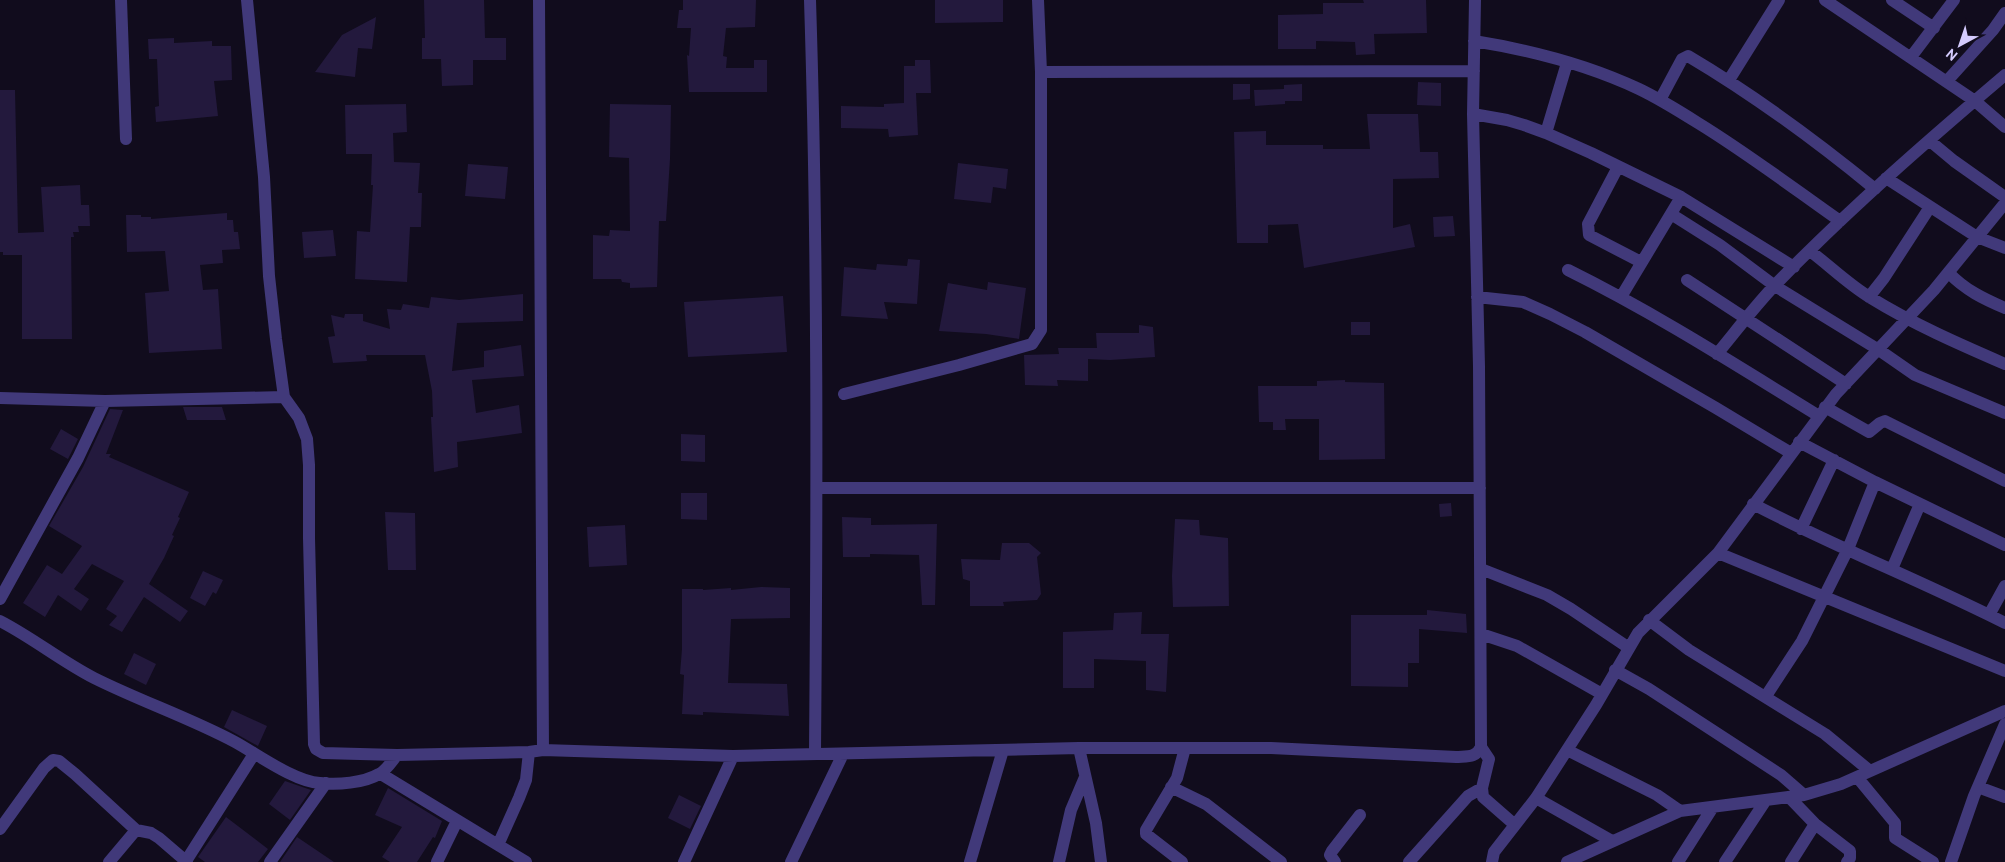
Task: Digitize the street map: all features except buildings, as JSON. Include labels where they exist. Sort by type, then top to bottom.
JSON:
[{"type":"street","points":[[121,0],[126,139]]},
{"type":"street","points":[[247,0],[264,177],[269,276],[284,397],[299,418],[307,439],[314,744],[316,749],[323,753],[397,755],[529,752],[543,750],[733,756],[1079,748],[1271,748],[1456,757],[1472,756],[1478,753],[1481,747],[1480,488],[1473,114],[1475,0]]},
{"type":"street","points":[[540,0],[543,750]]},
{"type":"street","points":[[810,0],[815,144],[818,488],[816,754]]},
{"type":"street","points":[[844,394],[959,366],[1032,344],[1037,339],[1041,330],[1041,72],[1038,0]]},
{"type":"street","points":[[1729,80],[1779,0]]},
{"type":"street","points":[[1825,0],[1975,101],[2005,127]]},
{"type":"street","points":[[1892,0],[1934,28]]},
{"type":"street","points":[[1911,58],[1954,0]]},
{"type":"street","points":[[1947,82],[2005,13]]},
{"type":"street","points":[[1474,41],[1503,46],[1567,63],[1638,88],[1748,155],[1840,221]]},
{"type":"street","points":[[1660,100],[1685,56],[1688,56],[1729,80],[1826,148],[1874,189]]},
{"type":"street","points":[[1546,133],[1567,63]]},
{"type":"street","points":[[1041,72],[1474,71]]},
{"type":"street","points":[[1717,354],[1775,286],[1840,221],[1886,178],[2005,75]]},
{"type":"street","points":[[1473,114],[1507,120],[1546,133],[1681,197],[1794,267]]},
{"type":"street","points":[[1930,141],[1954,161],[2005,197]]},
{"type":"street","points":[[1618,167],[1588,224],[1587,231],[1589,235],[1641,262]]},
{"type":"street","points":[[1886,178],[1977,237],[2005,248]]},
{"type":"street","points":[[1621,297],[1681,197]]},
{"type":"street","points":[[1492,862],[1494,852],[1536,798],[1638,633],[1718,553],[1822,412],[1949,273],[2005,203]]},
{"type":"street","points":[[1869,297],[1884,278],[1930,207]]},
{"type":"street","points":[[1671,214],[1720,245],[1775,286],[1879,350],[1915,375],[2005,413]]},
{"type":"street","points":[[1810,251],[1869,297],[1947,339],[2005,364]]},
{"type":"street","points":[[1568,270],[1621,297],[1717,354],[1822,412],[1868,432],[1885,421],[2005,481]]},
{"type":"street","points":[[1949,273],[1963,286],[2005,308]]},
{"type":"street","points":[[1687,280],[1846,384]]},
{"type":"street","points":[[1477,297],[1523,302],[1550,314],[1585,332],[1791,453]]},
{"type":"street","points":[[0,398],[105,402],[284,397]]},
{"type":"street","points":[[0,599],[78,458],[105,402]]},
{"type":"street","points":[[1799,442],[2005,546]]},
{"type":"street","points":[[1801,529],[1834,460]]},
{"type":"street","points":[[1766,696],[1799,646],[1848,549],[1875,482]]},
{"type":"street","points":[[818,488],[1480,488]]},
{"type":"street","points":[[1753,504],[1801,529],[1892,569],[2005,623]]},
{"type":"street","points":[[1892,569],[1920,504]]},
{"type":"street","points":[[1718,553],[2005,671]]},
{"type":"street","points":[[1481,568],[1548,595],[1629,648]]},
{"type":"street","points":[[1989,614],[2005,586]]},
{"type":"street","points":[[1649,620],[1689,650],[1825,734],[1870,771]]},
{"type":"street","points":[[0,622],[22,632],[71,666],[234,742],[310,782],[326,783],[367,779],[381,774],[397,755]]},
{"type":"street","points":[[1481,634],[1517,646],[1602,694]]},
{"type":"street","points":[[1615,670],[1649,689],[1781,775],[1804,794]]},
{"type":"street","points":[[1567,862],[1612,840],[1680,811],[1789,797],[1841,784],[2005,710]]},
{"type":"street","points":[[1951,862],[1978,787],[2005,724]]},
{"type":"street","points":[[1481,747],[1489,759],[1482,788],[1484,798],[1515,825]]},
{"type":"street","points":[[1079,748],[1096,823],[1101,862]]},
{"type":"street","points":[[1182,862],[1146,834],[1146,830],[1180,770],[1185,748]]},
{"type":"street","points":[[970,862],[1003,750]]},
{"type":"street","points":[[1567,750],[1657,794],[1680,811]]},
{"type":"street","points":[[498,845],[520,798],[526,780],[529,752]]},
{"type":"street","points":[[0,829],[44,768],[53,760],[59,761],[136,830],[151,833],[159,838],[187,862],[254,754]]},
{"type":"street","points":[[791,862],[843,754]]},
{"type":"street","points":[[684,862],[733,756]]},
{"type":"street","points":[[381,774],[526,862]]},
{"type":"street","points":[[1857,776],[1895,822],[1895,838],[1933,862]]},
{"type":"street","points":[[1059,862],[1071,810],[1085,777]]},
{"type":"street","points":[[270,862],[326,783]]},
{"type":"street","points":[[1171,787],[1206,804],[1281,862]]},
{"type":"street","points":[[1978,787],[2005,797]]},
{"type":"street","points":[[1410,862],[1468,796],[1482,788]]},
{"type":"street","points":[[1789,797],[1815,824],[1850,851],[1850,858],[1847,862]]},
{"type":"street","points":[[1536,798],[1612,840]]},
{"type":"street","points":[[1725,862],[1766,800]]},
{"type":"street","points":[[1678,862],[1713,807]]},
{"type":"street","points":[[1335,862],[1330,855],[1360,814]]},
{"type":"street","points":[[437,862],[457,820]]},
{"type":"street","points":[[1791,862],[1815,824]]},
{"type":"street","points":[[109,862],[136,830]]},
{"type":"street","points":[[1580,856],[1592,862]]}]
